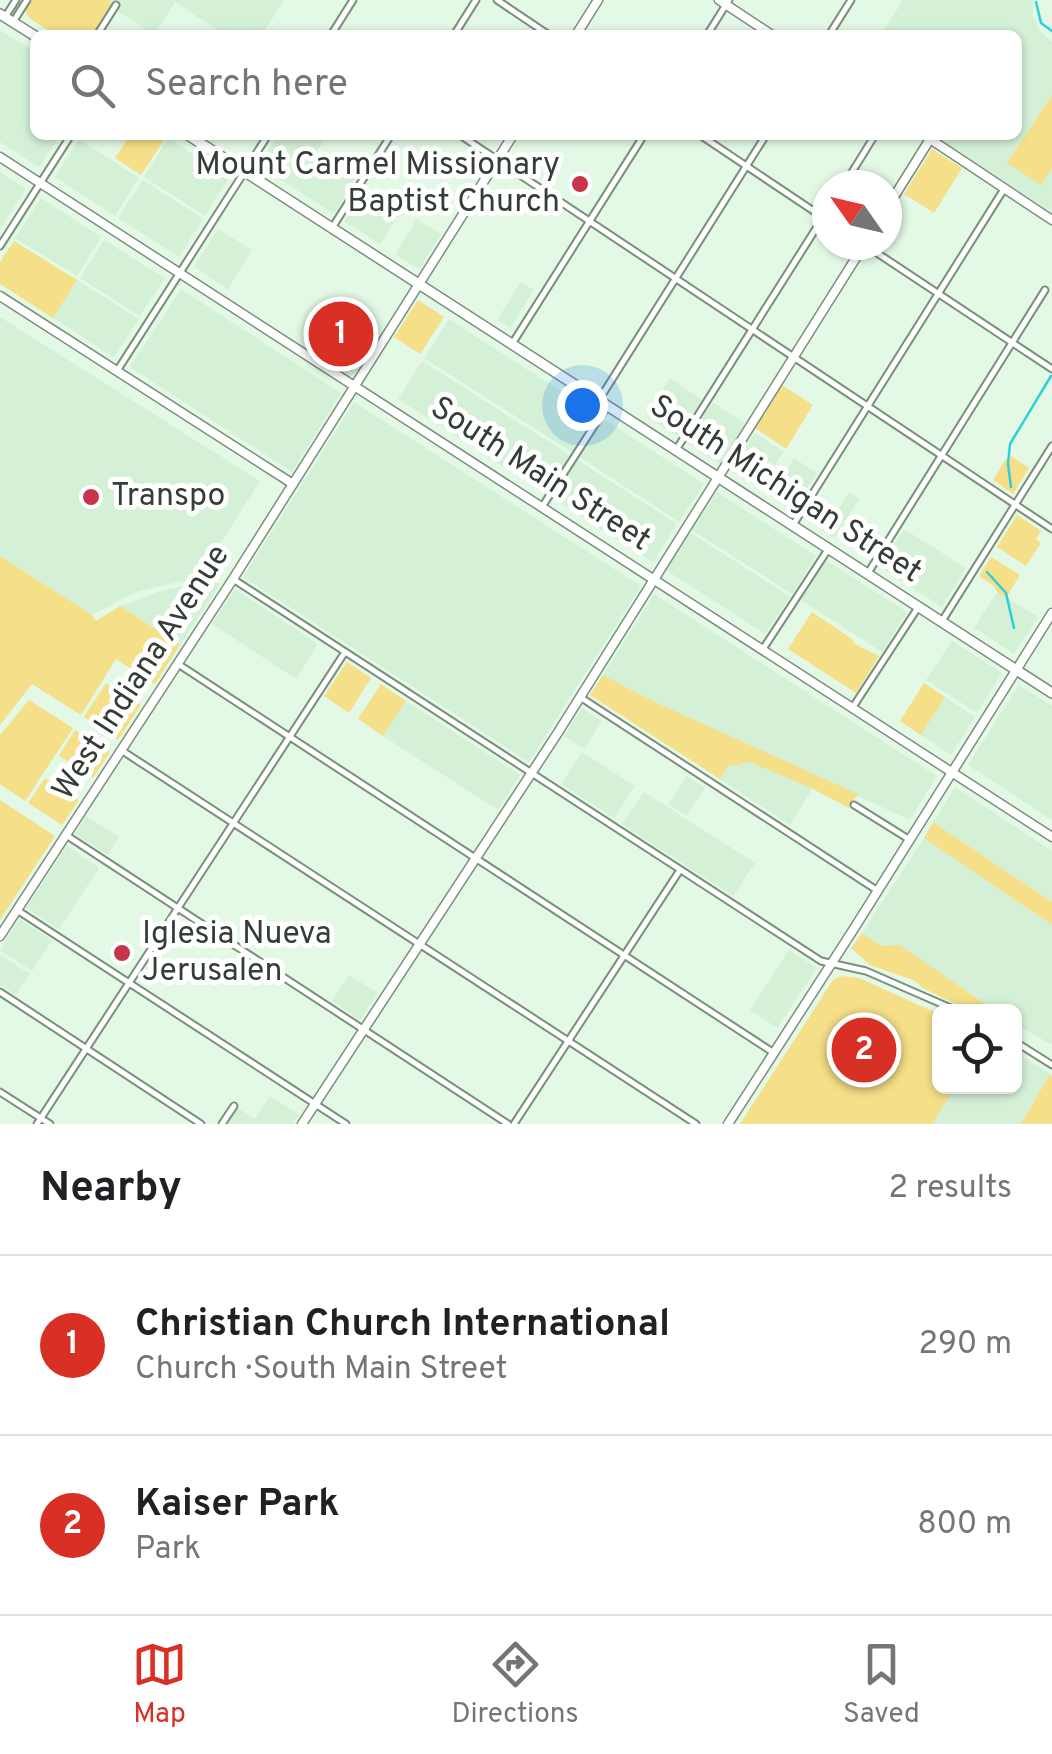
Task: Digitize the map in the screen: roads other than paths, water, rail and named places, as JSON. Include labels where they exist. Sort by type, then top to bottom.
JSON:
[{"type":"main road","points":[[6,18],[30,33]]},
{"type":"main road","name":"South Michigan Street","points":[[196,140],[1052,692]]},
{"type":"street","points":[[6,18],[16,0]]},
{"type":"street","points":[[6,18],[27,0]]},
{"type":"street","points":[[334,30],[353,0]]},
{"type":"street","points":[[457,30],[476,0]]},
{"type":"street","points":[[497,0],[542,30]]},
{"type":"street","points":[[579,30],[598,0]]},
{"type":"street","points":[[832,30],[851,0]]},
{"type":"street","points":[[709,30],[725,1],[765,30]]},
{"type":"street","points":[[99,30],[116,5]]},
{"type":"street","points":[[0,246],[68,140]]},
{"type":"street","points":[[118,371],[265,140]]},
{"type":"street","points":[[332,228],[388,140]]},
{"type":"street","points":[[467,140],[1052,529]]},
{"type":"street","name":"West Indiana Avenue","points":[[0,936],[234,579],[510,140]]},
{"type":"street","points":[[512,344],[641,140]]},
{"type":"street","points":[[707,140],[812,207]]},
{"type":"street","points":[[542,507],[676,278],[763,140]]},
{"type":"street","points":[[853,170],[872,140]]},
{"type":"street","points":[[902,181],[925,140]]},
{"type":"street","points":[[932,140],[1052,220]]},
{"type":"street","name":"South Main Street","points":[[0,157],[1052,836]]},
{"type":"street","points":[[792,526],[1004,188]]},
{"type":"street","points":[[676,450],[812,237]]},
{"type":"street","points":[[302,1124],[580,698],[855,260]]},
{"type":"street","points":[[887,260],[1052,369]]},
{"type":"street","points":[[868,573],[1046,290]]},
{"type":"street","points":[[0,296],[293,484]]},
{"type":"street","points":[[942,621],[1052,446]]},
{"type":"street","points":[[764,649],[829,548]]},
{"type":"street","points":[[234,579],[821,962],[866,972],[941,1004]]},
{"type":"street","points":[[854,708],[919,606]]},
{"type":"street","points":[[728,1124],[1052,612]]},
{"type":"street","points":[[39,1121],[346,652]]},
{"type":"street","points":[[178,664],[774,1052]]},
{"type":"street","points":[[580,698],[878,891]]},
{"type":"street","points":[[121,750],[696,1124]]},
{"type":"street","points":[[854,805],[910,840]]},
{"type":"street","points":[[66,836],[511,1124],[680,870]]},
{"type":"street","points":[[17,910],[346,1124]]},
{"type":"street","points":[[0,992],[201,1124]]},
{"type":"street","points":[[1022,1046],[1052,1064]]},
{"type":"street","points":[[0,1092],[39,1121],[50,1124]]},
{"type":"street","points":[[222,1124],[234,1106]]},
{"type":"waterway","points":[[1036,2],[1041,23],[1052,31]]},
{"type":"waterway","points":[[1011,487],[1010,444],[1051,376]]},
{"type":"waterway","points":[[987,572],[1006,593],[1014,628]]},
{"type":"place","name":"Mount Carmel Missionary Baptist Church","points":[[580,184]]},
{"type":"place","name":"Christian Church International","points":[[341,334]]},
{"type":"place","name":"Transpo","points":[[91,497]]},
{"type":"place","name":"Iglesia Nueva Jerusalen","points":[[122,953]]},
{"type":"place","name":"Kaiser Park","points":[[864,1050]]}]
